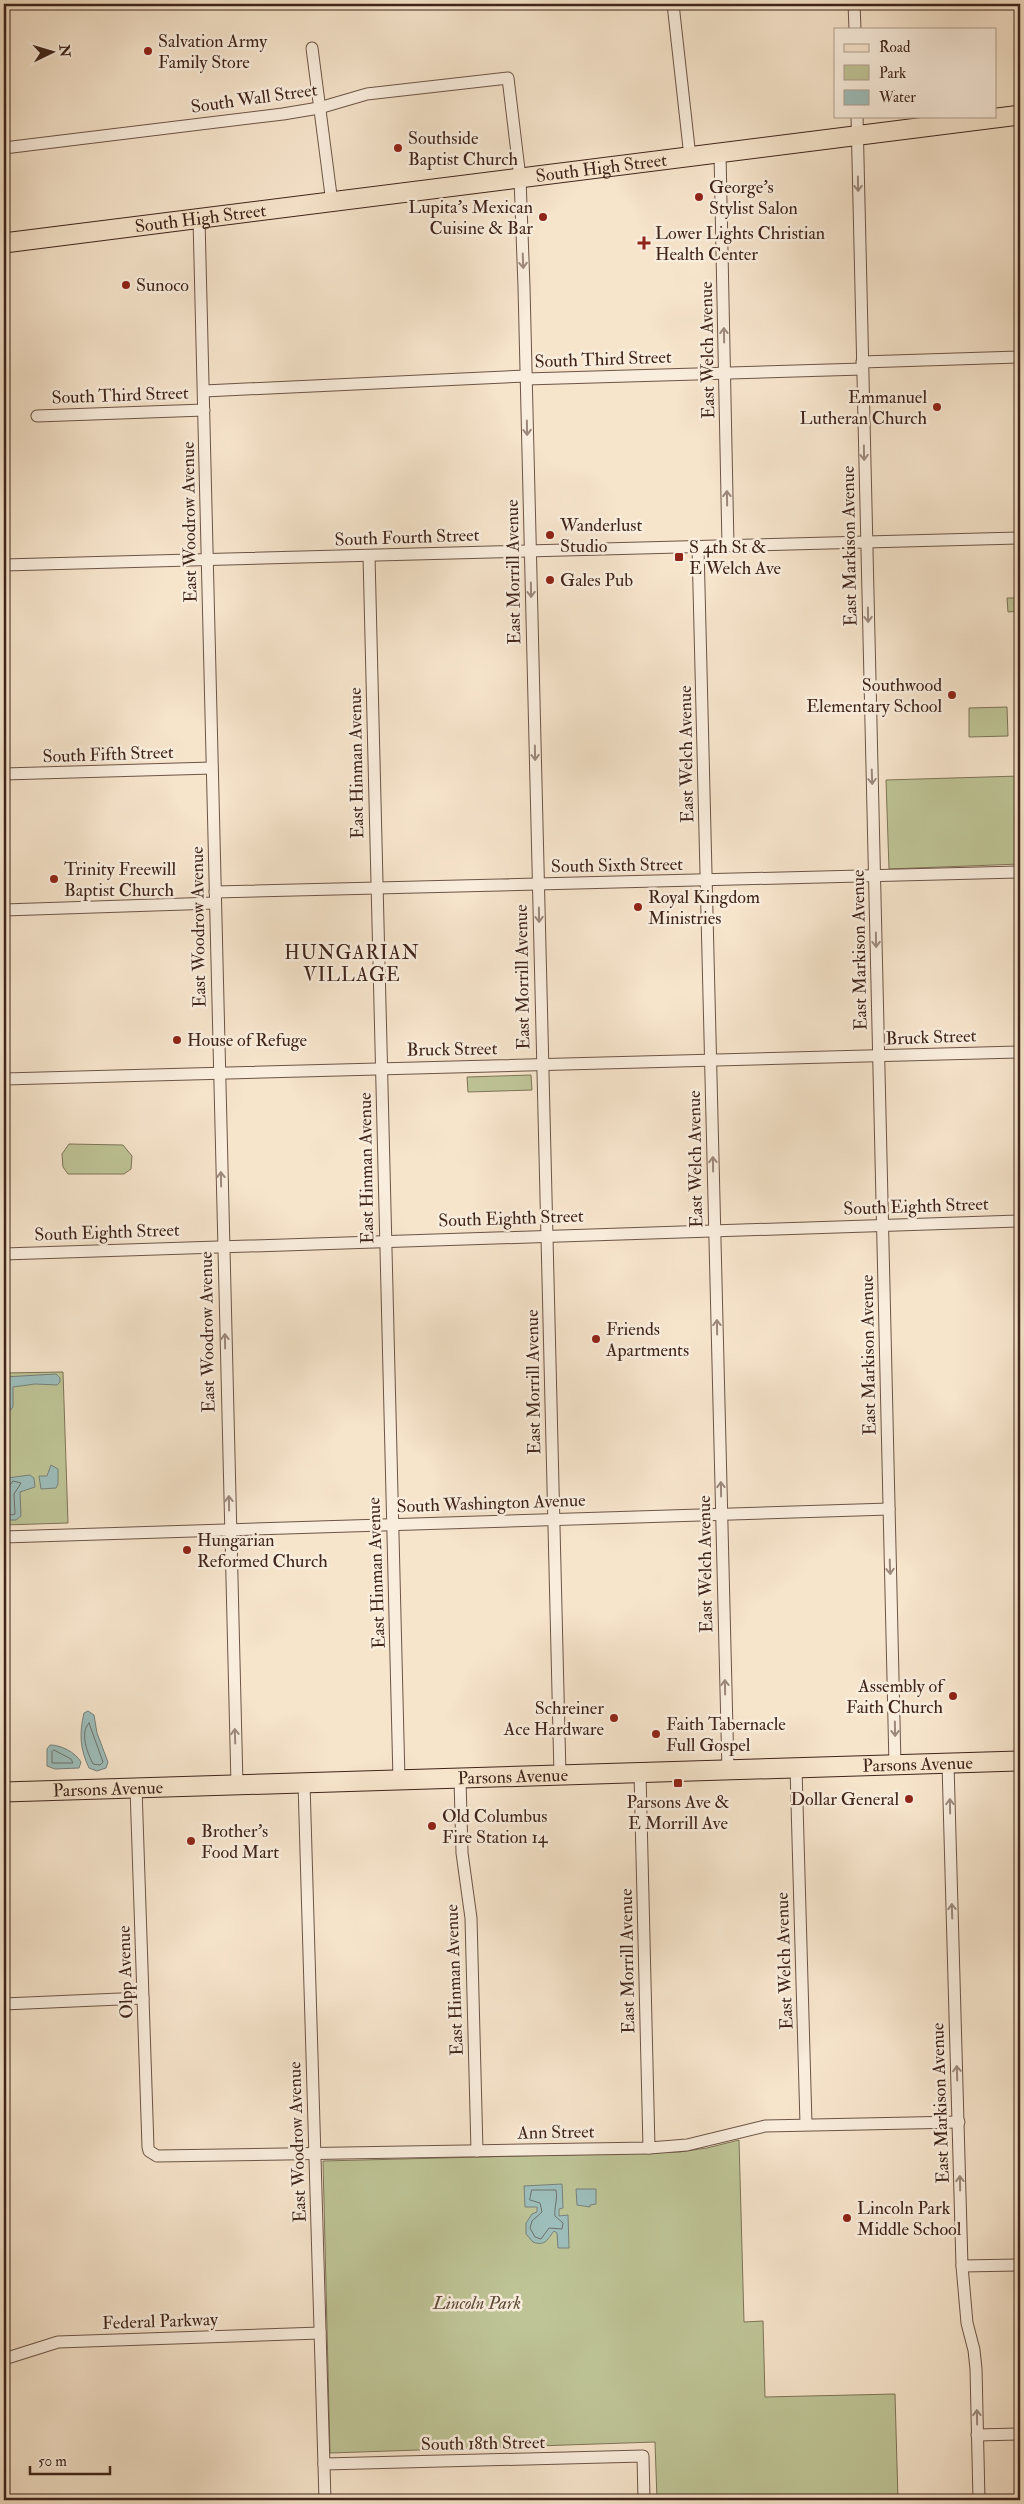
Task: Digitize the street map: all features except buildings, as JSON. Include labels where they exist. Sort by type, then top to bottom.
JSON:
[{"type":"main road","name":"South High Street","points":[[996,118],[1020,115]]},
{"type":"main road","name":"South High Street","points":[[4,243],[996,118]]},
{"type":"main road","name":"Parsons Avenue","points":[[4,1792],[1020,1761]]},
{"type":"street","points":[[673,4],[690,157]]},
{"type":"street","points":[[854,4],[855,28]]},
{"type":"street","points":[[312,48],[332,202]]},
{"type":"street","name":"South Wall Street","points":[[4,148],[283,114],[320,108],[366,94],[508,78]]},
{"type":"street","name":"East Morrill Avenue","points":[[508,78],[520,178],[560,1775]]},
{"type":"street","name":"East Markison Avenue","points":[[857,118],[895,1765]]},
{"type":"street","name":"East Welch Avenue","points":[[720,153],[728,546]]},
{"type":"street","name":"East Woodrow Avenue","points":[[199,219],[218,1073],[237,1785]]},
{"type":"street","name":"South Third Street","points":[[204,392],[526,378],[724,373],[1020,357]]},
{"type":"street","name":"South Third Street","points":[[37,416],[204,410]]},
{"type":"street","name":"South Fourth Street","points":[[4,565],[1020,538]]},
{"type":"street","name":"East Welch Avenue","points":[[698,547],[728,1770]]},
{"type":"street","name":"East Hinman Avenue","points":[[369,556],[399,1780]]},
{"type":"street","name":"South Fifth Street","points":[[4,774],[212,768]]},
{"type":"street","name":"South Sixth Street","points":[[4,910],[377,889],[1020,872]]},
{"type":"street","name":"Bruck Street","points":[[4,1079],[1020,1052]]},
{"type":"street","name":"South Eighth Street","points":[[4,1254],[385,1240],[1020,1221]]},
{"type":"street","name":"South Washington Avenue","points":[[4,1537],[230,1528],[721,1514],[889,1514]]},
{"type":"street","name":"East Markison Avenue","points":[[948,1764],[962,2266],[967,2324],[974,2350],[979,2500]]},
{"type":"street","name":"East Welch Avenue","points":[[796,1768],[806,2124]]},
{"type":"street","name":"East Morrill Avenue","points":[[640,1773],[649,2148]]},
{"type":"street","name":"East Hinman Avenue","points":[[460,1778],[462,1853],[471,1918],[477,2151]]},
{"type":"street","name":"East Woodrow Avenue","points":[[304,1783],[325,2500]]},
{"type":"street","name":"Olpp Avenue","points":[[136,1788],[148,2147],[152,2154]]},
{"type":"street","points":[[4,2004],[143,1998]]},
{"type":"street","name":"Ann Street","points":[[152,2154],[157,2156],[314,2155],[649,2148],[687,2145],[765,2126],[959,2122]]},
{"type":"street","points":[[962,2266],[1020,2265]]},
{"type":"street","name":"Federal Parkway","points":[[4,2359],[58,2342],[320,2332]]},
{"type":"street","points":[[977,2435],[1020,2434]]},
{"type":"street","name":"South 18th Street","points":[[324,2464],[643,2456],[644,2500]]},
{"type":"green space","points":[[1007,598],[1020,598],[1020,611],[1008,612]]},
{"type":"green space","points":[[1007,707],[1008,736],[969,737],[969,708]]},
{"type":"green space","points":[[1020,776],[1020,864],[889,869],[886,780]]},
{"type":"green space","points":[[531,1075],[532,1090],[468,1092],[467,1077]]},
{"type":"green space","points":[[69,1144],[123,1145],[132,1156],[131,1169],[124,1174],[68,1174],[63,1167],[62,1154]]},
{"type":"green space","points":[[63,1372],[68,1523],[4,1525],[4,1373]]},
{"type":"green space","name":"Lincoln Park","points":[[739,2140],[744,2322],[763,2321],[765,2397],[895,2394],[898,2500],[657,2500],[655,2442],[330,2453],[323,2161],[679,2152],[707,2148]]},
{"type":"water","points":[[56,1374],[60,1378],[60,1382],[57,1385],[35,1384],[13,1387],[13,1407],[8,1413],[4,1413],[4,1377]]},
{"type":"water","points":[[51,1465],[58,1469],[58,1484],[56,1488],[41,1489],[39,1476],[47,1476]]},
{"type":"water","points":[[30,1475],[34,1478],[35,1487],[20,1492],[21,1516],[16,1520],[9,1520],[6,1517],[7,1478]]},
{"type":"water","points":[[88,1711],[94,1715],[97,1733],[108,1762],[106,1768],[97,1771],[89,1768],[82,1748],[82,1721],[84,1713]]},
{"type":"water","points":[[50,1745],[63,1748],[75,1755],[81,1762],[79,1768],[55,1769],[47,1766],[47,1749]]},
{"type":"water","points":[[562,2184],[563,2208],[559,2209],[559,2216],[568,2215],[569,2248],[558,2248],[557,2233],[554,2231],[544,2243],[533,2242],[526,2234],[526,2223],[532,2214],[537,2212],[537,2207],[525,2207],[524,2186]]},
{"type":"water","points":[[576,2189],[596,2189],[596,2204],[590,2205],[590,2207],[577,2205]]},
{"type":"place","name":"Salvation Army Family Store","points":[[148,51]]},
{"type":"place","name":"Southside Baptist Church","points":[[398,148]]},
{"type":"place","name":"George's Stylist Salon","points":[[699,197]]},
{"type":"place","name":"Lupita's Mexican Cuisine & Bar","points":[[543,217]]},
{"type":"place","name":"Lower Lights Christian Health Center","points":[[644,243]]},
{"type":"place","name":"Sunoco","points":[[126,285]]},
{"type":"place","name":"Emmanuel Lutheran Church","points":[[937,407]]},
{"type":"place","name":"Wanderlust Studio","points":[[550,535]]},
{"type":"place","name":"S 4th St & E Welch Ave","points":[[679,557]]},
{"type":"place","name":"Gales Pub","points":[[550,580]]},
{"type":"place","name":"Southwood Elementary School","points":[[952,695]]},
{"type":"place","name":"Trinity Freewill Baptist Church","points":[[54,879]]},
{"type":"place","name":"Royal Kingdom Ministries","points":[[638,907]]},
{"type":"place","name":"House of Refuge","points":[[177,1040]]},
{"type":"place","name":"Friends Apartments","points":[[596,1339]]},
{"type":"place","name":"Hungarian Reformed Church","points":[[187,1550]]},
{"type":"place","name":"Assembly of Faith Church","points":[[953,1696]]},
{"type":"place","name":"Schreiner Ace Hardware","points":[[614,1718]]},
{"type":"place","name":"Faith Tabernacle Full Gospel","points":[[656,1734]]},
{"type":"place","name":"Parsons Ave & E Morrill Ave","points":[[678,1783]]},
{"type":"place","name":"Dollar General","points":[[909,1799]]},
{"type":"place","name":"Old Columbus Fire Station 14","points":[[432,1826]]},
{"type":"place","name":"Brother's Food Mart","points":[[191,1841]]},
{"type":"place","name":"Lincoln Park Middle School","points":[[847,2218]]},
{"type":"district","name":"HUNGARIAN VILLAGE","points":[[352,963]]}]
